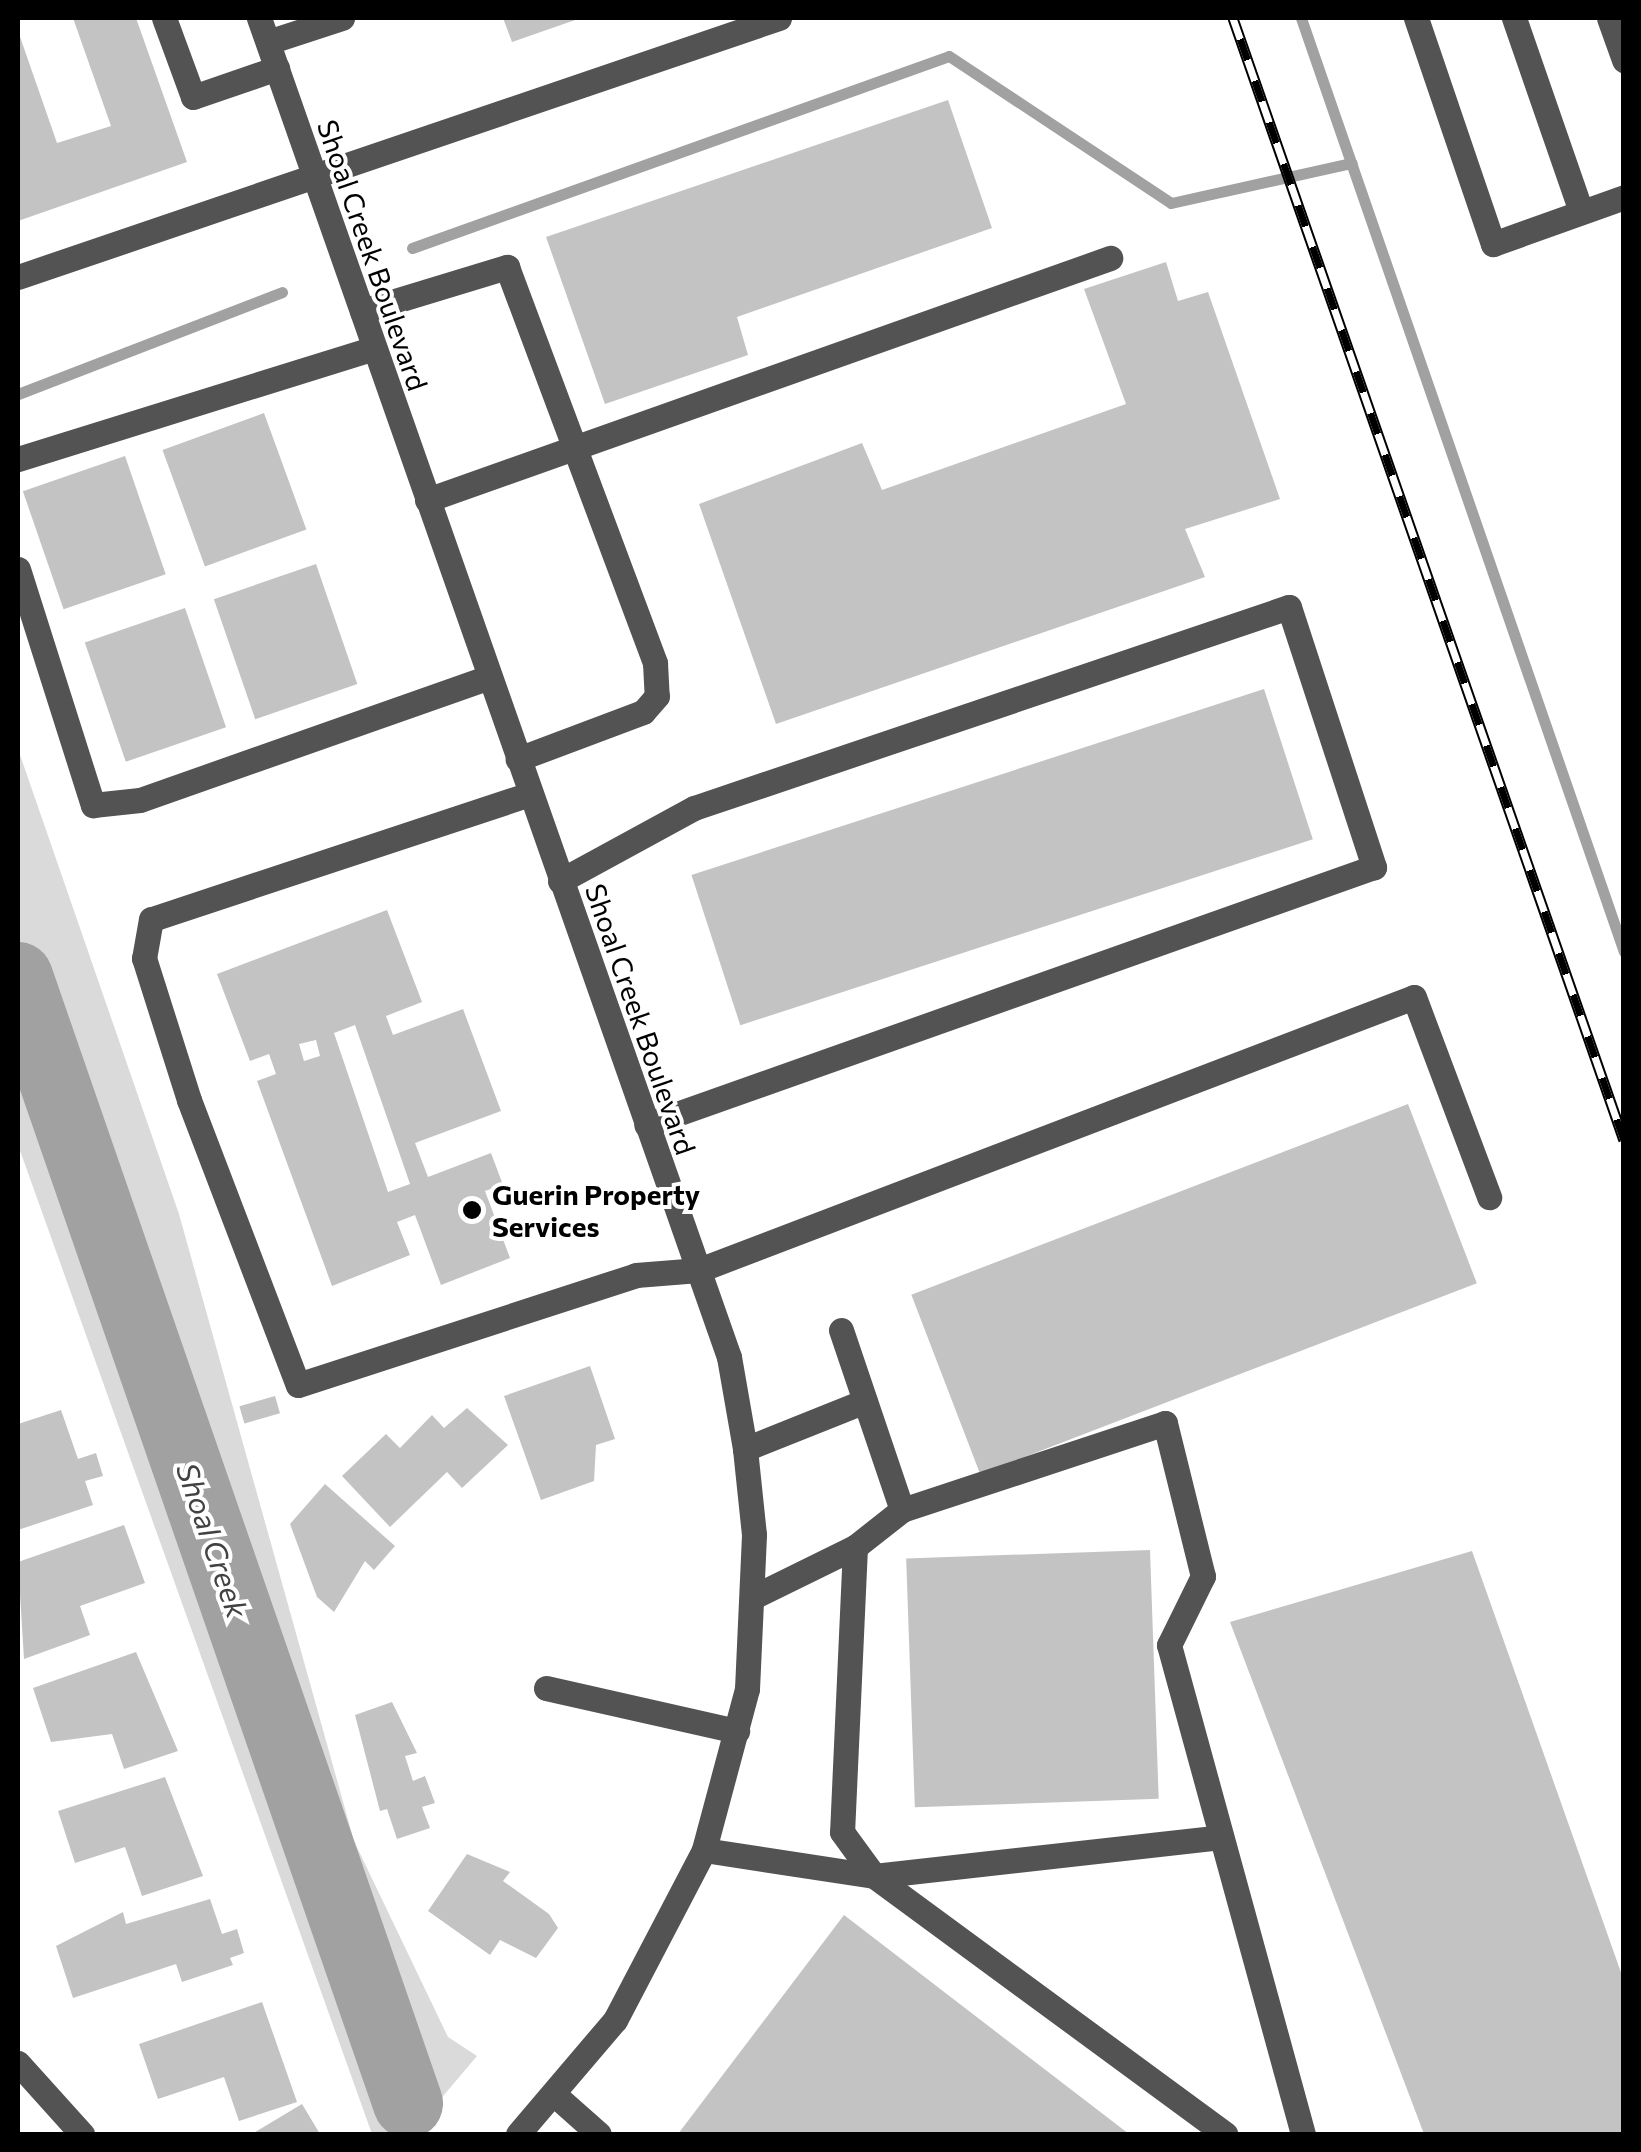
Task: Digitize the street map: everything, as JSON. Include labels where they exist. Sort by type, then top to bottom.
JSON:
[{"type":"street","points":[[164,18],[194,97],[277,68]]},
{"type":"street","points":[[264,30],[342,18]]},
{"type":"street","points":[[18,277],[313,172],[780,18]]},
{"type":"street","points":[[1416,18],[1493,244],[1624,197]]},
{"type":"street","points":[[1514,18],[1581,212]]},
{"type":"street","points":[[1610,18],[1624,60]]},
{"type":"street","name":"Shoal Creek Boulevard","points":[[264,30],[729,1357],[745,1449],[752,1597],[738,1731],[704,1850],[662,1944],[556,2096],[518,2134]]},
{"type":"street","points":[[427,500],[1110,258]]},
{"type":"street","points":[[362,311],[507,266],[655,663],[658,696],[643,712],[518,759]]},
{"type":"street","points":[[18,459],[374,348]]},
{"type":"street","points":[[18,568],[93,805],[140,800],[489,678]]},
{"type":"street","points":[[560,880],[694,808],[1288,607],[1374,867],[646,1125]]},
{"type":"street","points":[[530,794],[151,919],[144,958],[189,1100],[298,1385],[636,1275],[699,1270],[1414,997],[1489,1197]]},
{"type":"street","points":[[841,1330],[902,1510]]},
{"type":"street","points":[[745,1449],[866,1401]]},
{"type":"street","points":[[752,1597],[855,1547],[902,1510],[1165,1423],[1204,1576],[1169,1645],[1303,2134]]},
{"type":"street","points":[[855,1547],[842,1832],[874,1876],[1225,2134]]},
{"type":"street","points":[[546,1688],[738,1731]]},
{"type":"street","points":[[704,1850],[874,1876],[1221,1837]]},
{"type":"street","points":[[18,2064],[82,2134]]},
{"type":"street","points":[[556,2096],[599,2134]]},
{"type":"shaded area","points":[[18,749],[179,1214],[354,1841],[448,2037],[477,2056],[411,2134],[372,2134],[18,1145]]},
{"type":"building","points":[[73,18],[136,18],[187,162],[18,221],[18,31],[57,143],[111,126]]},
{"type":"building","points":[[503,18],[581,18],[512,42]]},
{"type":"building","points":[[948,100],[992,228],[737,317],[748,355],[605,404],[546,237]]},
{"type":"building","points":[[1166,262],[1178,301],[1208,292],[1280,499],[1185,529],[1205,577],[776,724],[699,504],[862,443],[882,490],[1126,404],[1084,289]]},
{"type":"building","points":[[264,413],[306,530],[205,566],[163,450]]},
{"type":"building","points":[[125,456],[166,574],[64,609],[23,491]]},
{"type":"building","points":[[316,564],[357,684],[255,719],[214,599]]},
{"type":"building","points":[[185,608],[226,727],[126,762],[85,643]]},
{"type":"building","points":[[1264,689],[1313,839],[740,1025],[691,875]]},
{"type":"building","points":[[387,910],[422,1002],[386,1016],[393,1035],[463,1009],[501,1111],[415,1143],[428,1177],[491,1153],[503,1185],[485,1191],[510,1258],[441,1285],[415,1215],[397,1222],[410,1255],[332,1286],[257,1081],[276,1074],[269,1054],[250,1061],[217,974]],"holes":[[[355,1025],[410,1184],[388,1192],[334,1033]],[[316,1040],[320,1056],[304,1061],[299,1044]]]},
{"type":"building","points":[[1408,1104],[1477,1283],[980,1474],[911,1295]]},
{"type":"building","points":[[590,1366],[615,1439],[596,1445],[594,1481],[541,1500],[504,1396]]},
{"type":"building","points":[[275,1396],[280,1413],[244,1424],[239,1406]]},
{"type":"building","points":[[467,1408],[508,1445],[462,1488],[447,1472],[390,1527],[342,1476],[386,1434],[400,1448],[432,1415],[444,1428]]},
{"type":"building","points":[[61,1410],[78,1459],[96,1453],[103,1476],[85,1481],[93,1505],[18,1530],[18,1424]]},
{"type":"building","points":[[325,1484],[395,1546],[374,1570],[365,1561],[334,1612],[317,1597],[290,1524]]},
{"type":"building","points":[[124,1525],[145,1583],[80,1606],[90,1635],[24,1659],[18,1562]]},
{"type":"building","points":[[1150,1550],[1159,1799],[915,1807],[906,1559]]},
{"type":"building","points":[[1472,1551],[1624,1981],[1624,2134],[1424,2134],[1230,1622]]},
{"type":"building","points":[[136,1652],[178,1751],[124,1769],[112,1734],[51,1742],[33,1688]]},
{"type":"building","points":[[392,1702],[417,1753],[405,1756],[413,1781],[425,1776],[435,1803],[422,1807],[430,1828],[397,1839],[387,1809],[380,1811],[355,1715]]},
{"type":"building","points":[[165,1777],[203,1876],[142,1896],[125,1847],[75,1863],[58,1811]]},
{"type":"building","points":[[467,1854],[510,1872],[503,1881],[549,1914],[558,1928],[536,1958],[500,1940],[490,1955],[428,1911]]},
{"type":"building","points":[[210,1899],[222,1934],[237,1929],[244,1953],[230,1958],[233,1965],[182,1982],[176,1964],[73,1998],[56,1946],[123,1912],[126,1924]]},
{"type":"building","points":[[844,1915],[1129,2134],[678,2134]]},
{"type":"building","points":[[262,2002],[297,2102],[239,2121],[224,2077],[158,2099],[139,2044]]},
{"type":"building","points":[[302,2104],[320,2134],[252,2134]]},
{"type":"waterway","points":[[1301,18],[1624,952]]},
{"type":"waterway","points":[[412,248],[949,56],[1171,203],[1352,163]]},
{"type":"waterway","points":[[18,394],[282,292]]},
{"type":"waterway","name":"Shoal Creek","points":[[18,977],[408,2103]]},
{"type":"railway","points":[[1233,18],[1624,1140]]},
{"type":"place","name":"Guerin Property Services","points":[[472,1210]]}]
